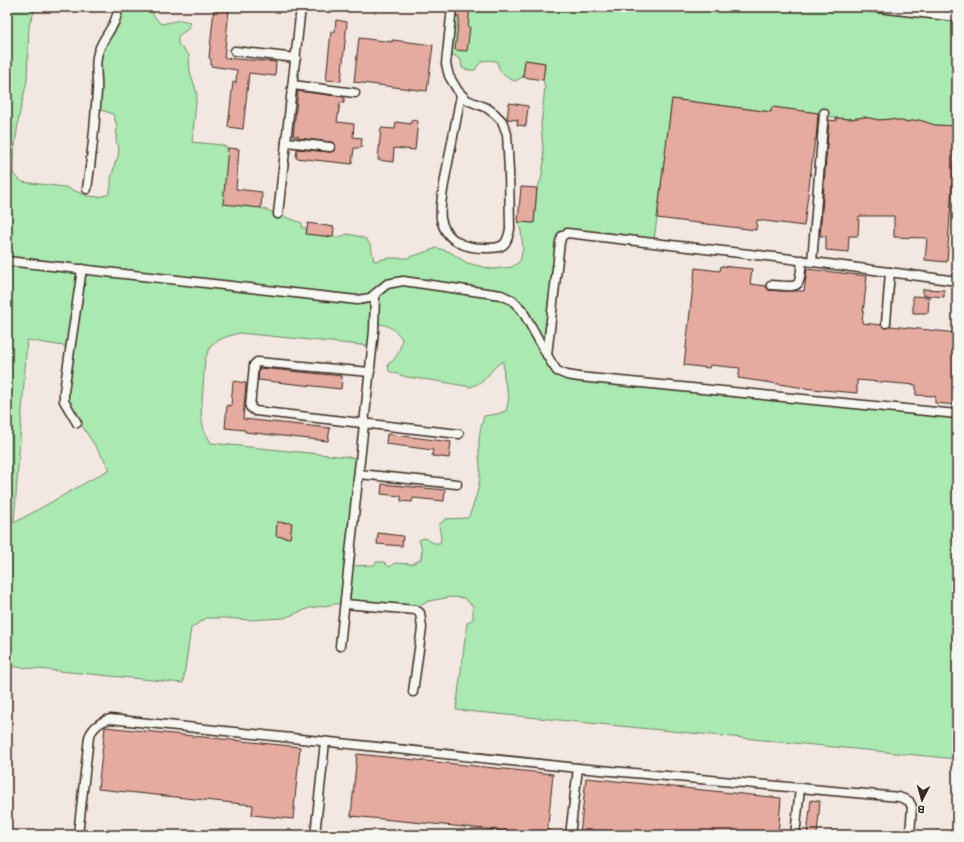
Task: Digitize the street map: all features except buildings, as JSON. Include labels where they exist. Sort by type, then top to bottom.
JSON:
[{"type":"street","points":[[87,189],[94,145],[98,80],[97,55],[105,36],[114,24],[118,13],[118,7]]},
{"type":"street","points":[[278,214],[301,7]]},
{"type":"street","points":[[452,7],[446,64],[450,76],[461,95],[467,100],[487,108],[502,121],[507,134],[510,229],[509,236],[504,244],[498,247],[481,248],[464,246],[450,236],[441,218],[442,198],[461,95]]},
{"type":"street","points":[[870,7],[957,17]]},
{"type":"street","points":[[235,51],[296,58]]},
{"type":"street","points":[[293,85],[355,93]]},
{"type":"street","points":[[812,262],[824,113]]},
{"type":"street","points":[[286,142],[330,147]]},
{"type":"street","points":[[547,355],[560,242],[562,236],[567,233],[802,260],[957,282]]},
{"type":"street","points":[[771,285],[792,287],[797,285],[800,282],[802,260]]},
{"type":"street","points":[[7,261],[357,300],[365,300],[387,284],[403,281],[500,295],[512,300],[522,310],[557,371],[567,375],[957,414]]},
{"type":"street","points":[[77,423],[64,401],[64,391],[82,269]]},
{"type":"street","points":[[886,323],[890,272]]},
{"type":"street","points":[[340,646],[370,372],[375,316],[375,294]]},
{"type":"street","points":[[370,372],[257,362],[254,365],[253,371],[250,407],[255,411],[459,434]]},
{"type":"street","points":[[359,474],[457,484]]},
{"type":"street","points":[[345,604],[416,610],[420,613],[422,628],[413,692]]},
{"type":"street","points":[[78,835],[89,737],[92,730],[102,721],[110,718],[578,768],[899,797],[908,801],[912,806],[910,835]]},
{"type":"street","points":[[314,835],[325,742]]},
{"type":"street","points":[[570,835],[578,768]]},
{"type":"street","points":[[795,835],[800,788]]},
{"type":"shaded area","points":[[911,7],[957,7],[957,12],[926,9]]},
{"type":"green space","points":[[7,7],[36,7],[29,25],[27,81],[19,116],[13,159],[13,174],[22,182],[65,187],[88,196],[100,197],[109,194],[111,179],[118,157],[119,146],[116,142],[117,126],[113,114],[98,109],[98,61],[119,7],[153,7],[153,15],[161,24],[181,20],[190,22],[188,29],[178,36],[178,44],[189,55],[190,72],[197,93],[192,142],[222,145],[228,148],[225,188],[261,208],[302,223],[302,228],[307,228],[307,234],[340,237],[347,234],[366,239],[371,246],[374,261],[388,258],[407,258],[437,248],[450,252],[467,263],[492,269],[512,267],[520,261],[523,249],[521,231],[518,222],[534,223],[537,188],[541,180],[544,161],[541,125],[545,86],[543,80],[545,63],[525,60],[523,77],[515,81],[503,74],[499,69],[497,61],[484,61],[479,64],[475,70],[462,68],[461,60],[449,54],[455,7],[828,7],[957,22],[957,126],[935,125],[919,120],[905,122],[891,119],[879,120],[864,117],[851,119],[836,118],[818,113],[772,107],[771,112],[672,99],[654,241],[561,234],[546,349],[513,299],[402,279],[364,298],[7,259]]},
{"type":"green space","points":[[7,263],[80,271],[69,347],[27,340],[14,523],[110,469],[66,401],[84,271],[373,298],[371,346],[239,333],[223,338],[212,344],[205,359],[201,416],[204,430],[211,443],[358,458],[343,603],[310,608],[284,618],[249,620],[206,618],[191,628],[183,683],[7,666]]},
{"type":"green space","points":[[396,283],[500,297],[511,302],[520,311],[556,372],[957,416],[957,759],[456,710],[467,623],[473,619],[473,606],[464,598],[451,597],[429,601],[416,608],[347,602],[350,566],[374,565],[376,562],[384,562],[389,567],[395,563],[412,564],[421,559],[422,549],[419,540],[424,538],[434,543],[440,543],[441,539],[439,525],[445,519],[468,518],[478,486],[480,473],[479,439],[484,416],[506,411],[509,398],[504,378],[503,361],[496,366],[483,381],[471,387],[406,377],[389,371],[388,364],[398,353],[402,339],[391,328],[385,325],[377,324],[377,296],[388,286]]}]
